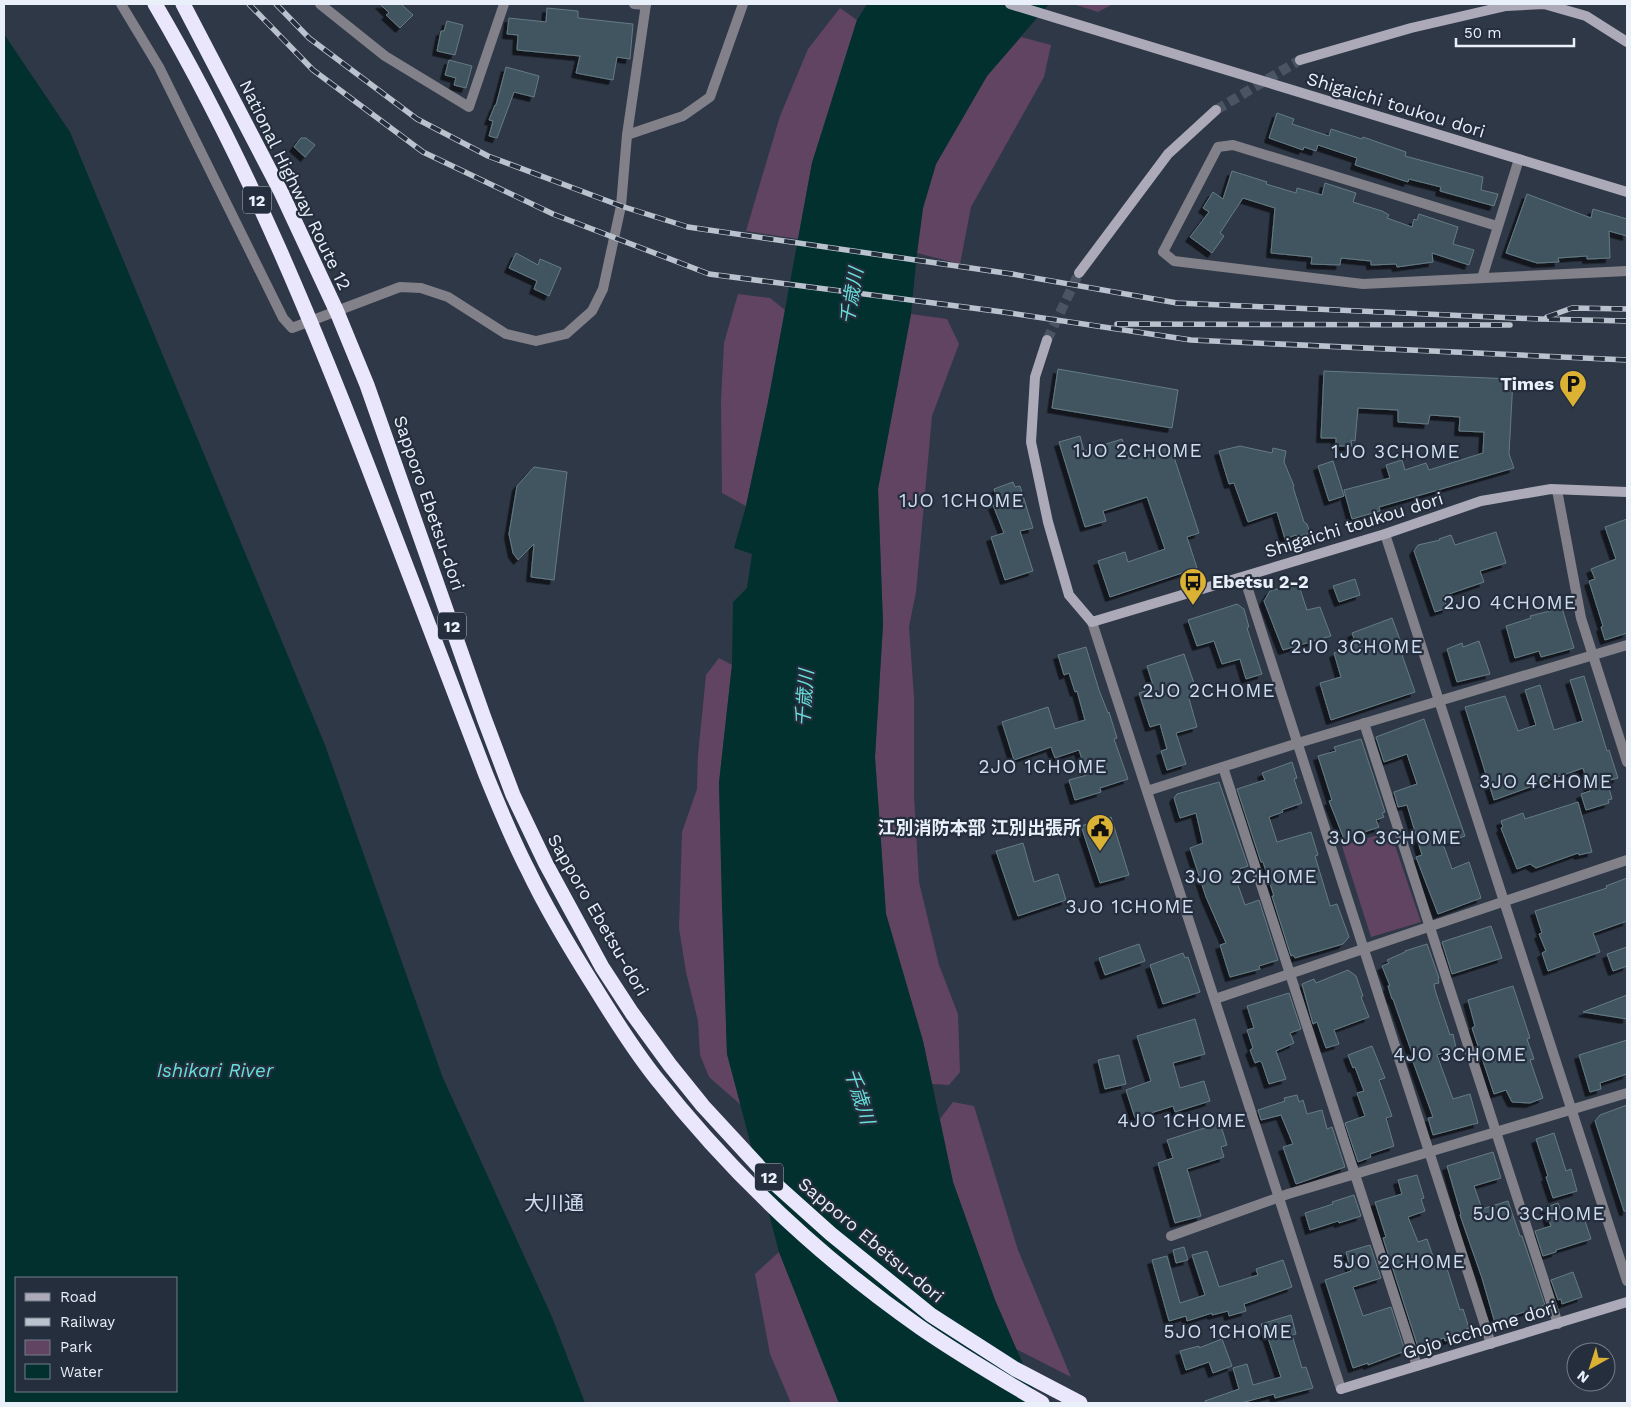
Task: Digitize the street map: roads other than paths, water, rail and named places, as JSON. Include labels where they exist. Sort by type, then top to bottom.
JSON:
[{"type":"highway","name":"12","points":[[155,4],[182,50],[245,175],[281,251],[310,320]]},
{"type":"highway","name":"National Highway Route 12","points":[[183,4],[286,201],[337,312],[367,385]]},
{"type":"highway","name":"Sapporo Ebetsu-dori","points":[[310,320],[344,403],[486,776],[509,831],[528,872],[560,931],[620,1028],[655,1077],[689,1118],[747,1181],[830,1257],[921,1328],[1042,1403]]},
{"type":"highway","name":"Sapporo Ebetsu-dori","points":[[367,385],[513,795],[546,864],[602,967],[632,1013],[703,1106],[774,1183],[831,1234],[931,1315],[1015,1369],[1080,1403]]},
{"type":"street","points":[[121,4],[159,66],[283,318],[292,328],[400,287],[421,288],[448,297],[506,334],[536,341],[566,334],[592,311],[603,289],[621,206],[627,135],[646,4],[634,4]]},
{"type":"street","points":[[320,4],[385,56],[469,107],[504,4]]},
{"type":"street","points":[[627,135],[683,116],[710,97],[743,4]]},
{"type":"street","name":"Shigaichi toukou dori","points":[[1010,4],[1627,192]]},
{"type":"street","name":"Shigaichi toukou dori","points":[[1300,60],[1411,28],[1506,6],[1544,4],[1586,16],[1627,42]]},
{"type":"street","points":[[1079,273],[1168,154],[1216,110]]},
{"type":"street","points":[[1498,226],[1233,145],[1218,147],[1164,252],[1174,261],[1362,284],[1627,271]]},
{"type":"street","points":[[1482,278],[1519,159]]},
{"type":"street","points":[[1047,340],[1035,377],[1031,442],[1048,522],[1069,595],[1092,622],[1279,1197]]},
{"type":"street","points":[[1557,490],[1581,618],[1627,762]]},
{"type":"street","name":"Shigaichi toukou dori","points":[[1092,622],[1385,534],[1481,502],[1557,490],[1627,492]]},
{"type":"street","points":[[1385,534],[1627,1281]]},
{"type":"street","points":[[1244,576],[1491,1344]]},
{"type":"street","points":[[1147,792],[1298,743],[1627,645]]},
{"type":"street","points":[[1364,723],[1558,1324]]},
{"type":"street","points":[[1224,767],[1289,974],[1417,1366]]},
{"type":"street","points":[[1215,999],[1627,860]]},
{"type":"street","points":[[1171,1236],[1279,1197],[1627,1093]]},
{"type":"street","name":"Gojo icchome dori","points":[[1279,1197],[1341,1389],[1627,1302]]},
{"type":"water","name":"千歳川","points":[[867,4],[1049,4],[987,76],[936,164],[923,208],[911,314],[878,489],[883,624],[875,757],[886,914],[923,1041],[953,1182],[995,1300],[1040,1403],[839,1403],[779,1252],[727,1054],[719,783],[732,665],[733,602],[747,588],[752,554],[734,548],[746,506],[768,402],[812,163],[857,20]]},
{"type":"water","name":"Ishikari River","points":[[4,34],[70,132],[325,745],[443,1078],[552,1317],[585,1403],[4,1403]]},
{"type":"tunnel","points":[[1216,110],[1300,60]]},
{"type":"tunnel","points":[[1047,340],[1079,273]]},
{"type":"railway","points":[[249,4],[313,70],[423,152],[553,214],[709,274],[1003,312],[1191,340],[1627,360]]},
{"type":"railway","points":[[276,4],[309,38],[417,119],[488,156],[621,206],[688,227],[1012,274],[1177,303],[1627,321]]},
{"type":"railway","points":[[1547,317],[1572,308],[1627,309]]},
{"type":"railway","points":[[1117,324],[1510,325]]},
{"type":"place","name":"Times","points":[[1573,408]]},
{"type":"place","name":"Ebetsu 2-2","points":[[1193,606]]},
{"type":"place","name":"江別消防本部 江別出張所","points":[[1100,852]]},
{"type":"district","name":"1JO 2CHOME","points":[[1138,450]]},
{"type":"district","name":"1JO 3CHOME","points":[[1396,451]]},
{"type":"district","name":"1JO 1CHOME","points":[[962,500]]},
{"type":"district","name":"2JO 4CHOME","points":[[1510,602]]},
{"type":"district","name":"2JO 3CHOME","points":[[1357,646]]},
{"type":"district","name":"2JO 2CHOME","points":[[1209,690]]},
{"type":"district","name":"2JO 1CHOME","points":[[1043,766]]},
{"type":"district","name":"3JO 4CHOME","points":[[1546,781]]},
{"type":"district","name":"3JO 3CHOME","points":[[1395,837]]},
{"type":"district","name":"3JO 2CHOME","points":[[1251,876]]},
{"type":"district","name":"3JO 1CHOME","points":[[1130,906]]},
{"type":"district","name":"4JO 3CHOME","points":[[1460,1054]]},
{"type":"district","name":"4JO 1CHOME","points":[[1182,1120]]},
{"type":"district","name":"大川通","points":[[554,1203]]},
{"type":"district","name":"5JO 3CHOME","points":[[1539,1213]]},
{"type":"district","name":"5JO 2CHOME","points":[[1399,1261]]},
{"type":"district","name":"5JO 1CHOME","points":[[1228,1331]]}]
